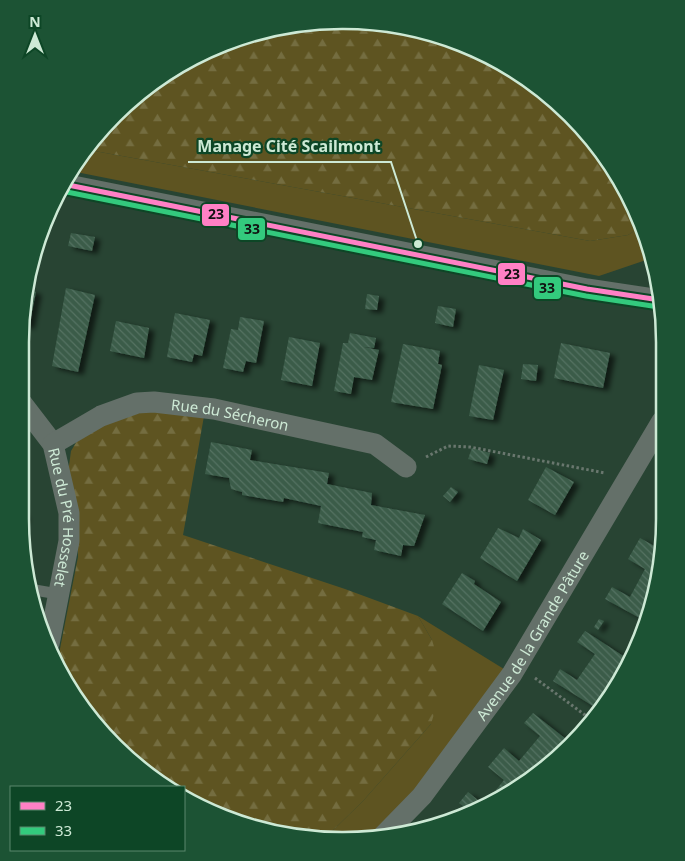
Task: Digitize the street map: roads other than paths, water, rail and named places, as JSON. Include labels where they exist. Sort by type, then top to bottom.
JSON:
[{"type":"street","points":[[71,186],[587,289],[653,299]]},
{"type":"street","points":[[626,294],[651,285]]},
{"type":"street","name":"Rue du Sécheron","points":[[54,444],[101,416],[137,403],[154,402],[214,409],[375,444],[406,467]]},
{"type":"street","name":"Rue du Pré Hosselet","points":[[29,412],[54,444],[64,487],[69,528],[50,632]]},
{"type":"street","name":"Avenue de la Grande Pâture","points":[[389,829],[422,796],[518,665],[629,478],[656,437]]},
{"type":"lane","points":[[37,590],[58,594]]},
{"type":"place","name":"Manage Cité Scailmont","points":[[418,244]]}]
